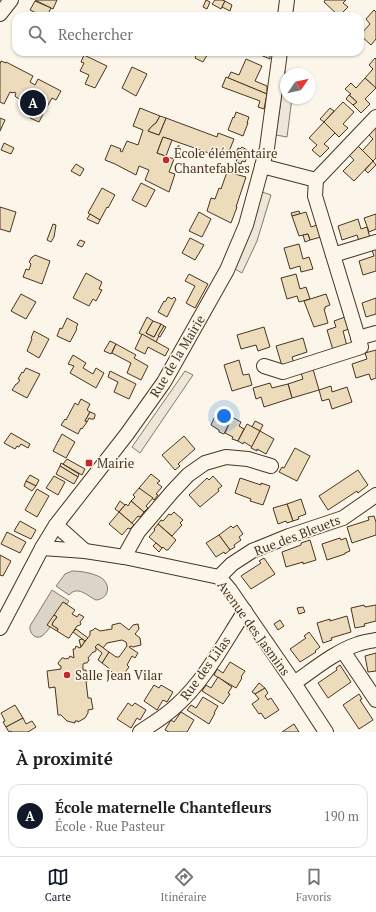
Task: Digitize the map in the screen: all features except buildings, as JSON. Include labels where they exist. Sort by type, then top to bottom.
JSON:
[{"type":"street","points":[[0,14],[11,0]]},
{"type":"street","points":[[286,12],[288,0]]},
{"type":"street","name":"Rue de la Mairie","points":[[0,628],[42,548],[56,525],[127,434],[164,382],[227,270],[246,225],[268,148],[280,56]]},
{"type":"street","points":[[360,343],[315,196],[316,180],[376,117]]},
{"type":"street","points":[[262,166],[316,180]]},
{"type":"street","points":[[333,255],[376,242]]},
{"type":"street","points":[[264,366],[284,372],[360,343],[376,333]]},
{"type":"street","points":[[124,557],[138,532],[172,492],[188,475],[205,463],[226,457],[248,459],[271,466]]},
{"type":"street","name":"Rue des Bleuets","points":[[219,577],[232,564],[252,551],[289,536],[343,518],[376,495]]},
{"type":"street","points":[[56,525],[85,550]]},
{"type":"street","name":"Avenue des Jasmins","points":[[42,548],[85,550],[219,577],[245,611],[326,732]]},
{"type":"street","name":"Rue des Lilas","points":[[140,732],[176,706],[187,695],[208,668],[245,611]]},
{"type":"street","points":[[294,683],[343,651],[358,644],[376,640]]},
{"type":"street","points":[[343,651],[376,700]]},
{"type":"shaded area","points":[[280,104],[291,104],[287,137],[276,135]]},
{"type":"shaded area","points":[[262,192],[271,195],[257,241],[242,273],[235,269]]},
{"type":"shaded area","points":[[185,371],[193,375],[140,453],[132,447]]},
{"type":"shaded area","points":[[72,571],[94,574],[104,580],[107,591],[104,597],[96,600],[79,591],[72,592],[69,595],[56,586],[65,574]]},
{"type":"shaded area","points":[[52,590],[69,601],[67,604],[63,602],[51,625],[42,636],[37,637],[30,631],[30,626]]},
{"type":"place","name":"École maternelle Chantefleurs","points":[[33,103]]},
{"type":"place","name":"École élémentaire Chantefables","points":[[166,160]]},
{"type":"place","name":"Mairie","points":[[89,463]]},
{"type":"place","name":"Salle Jean Vilar","points":[[67,675]]}]
